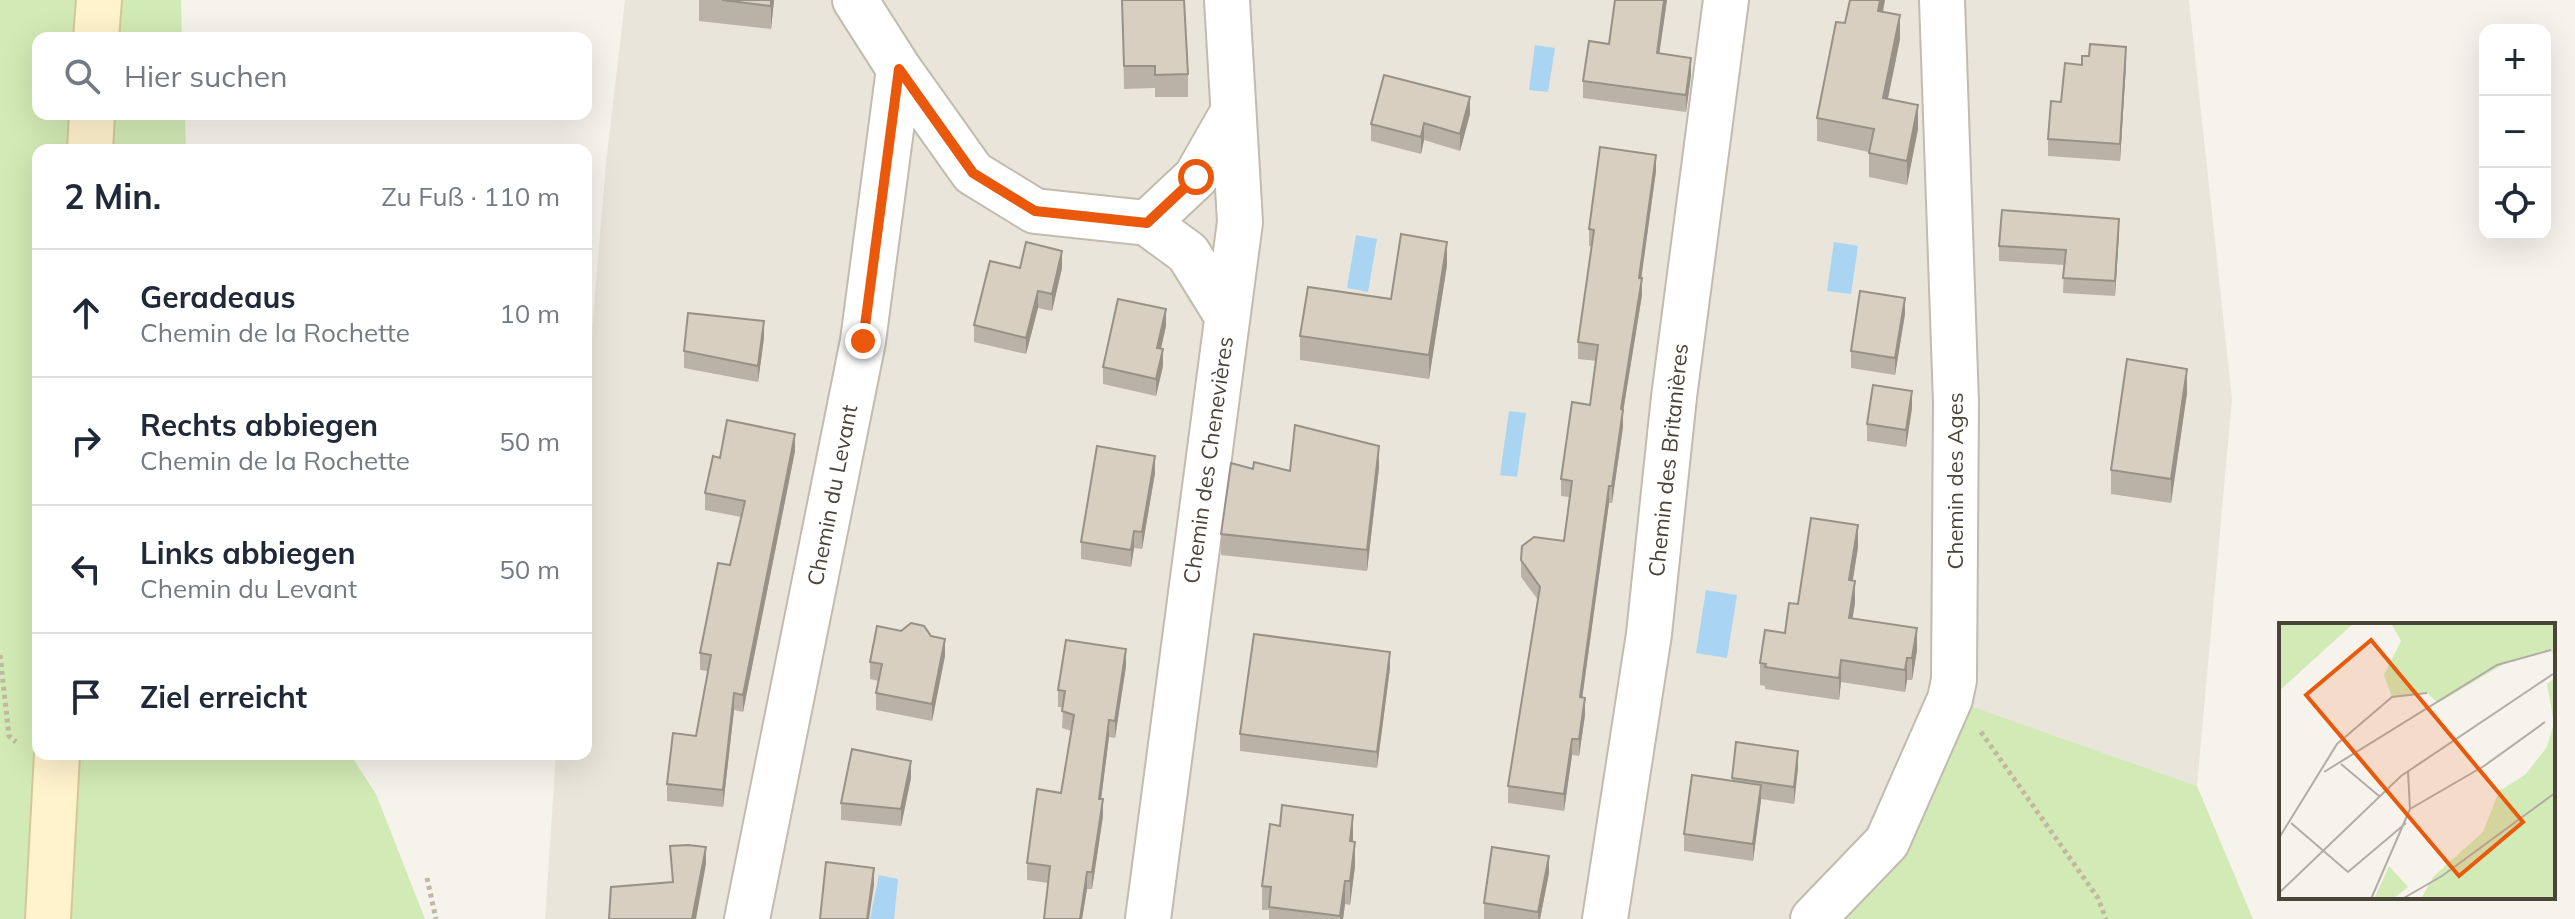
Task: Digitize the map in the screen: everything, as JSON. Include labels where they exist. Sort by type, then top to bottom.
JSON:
[{"type":"street","points":[[96,32],[99,0]]},
{"type":"street","points":[[855,0],[899,69],[973,173],[1035,211],[1147,223],[1188,253],[1227,316]]},
{"type":"street","name":"Chemin des Chenevières","points":[[1148,919],[1240,222],[1227,0]]},
{"type":"street","name":"Chemin des Britanières","points":[[1605,919],[1649,634],[1674,397],[1726,0]]},
{"type":"street","name":"Chemin des Ages","points":[[1813,919],[1887,842],[1950,699],[1954,680],[1956,403],[1942,0]]},
{"type":"street","name":"Chemin du Levant","points":[[747,919],[863,341],[899,69]]},
{"type":"street","points":[[1147,223],[1196,177],[1233,112]]},
{"type":"street","points":[[90,144],[92,120]]},
{"type":"street","points":[[48,919],[57,766]]},
{"type":"path","points":[[0,655],[9,736],[32,750]]},
{"type":"path","points":[[1987,739],[2098,898],[2106,919]]},
{"type":"path","points":[[427,878],[436,919]]},
{"type":"shaded area","points":[[625,0],[2189,0],[2232,399],[2197,786],[1950,700],[1813,919],[545,919],[556,760],[592,760],[592,330],[606,163]]},
{"type":"green space","points":[[0,0],[181,0],[182,32],[32,32],[32,120],[185,120],[186,144],[32,144],[32,760],[354,760],[376,794],[425,919],[0,919]]},
{"type":"green space","points":[[1950,699],[2197,786],[2253,919],[1813,919]]},
{"type":"water","points":[[1535,45],[1555,48],[1548,92],[1529,90]]},
{"type":"water","points":[[1356,235],[1377,239],[1368,292],[1347,288]]},
{"type":"water","points":[[1834,242],[1858,246],[1851,294],[1827,291]]},
{"type":"water","points":[[1509,411],[1526,413],[1517,477],[1500,475]]},
{"type":"water","points":[[1706,590],[1737,595],[1727,658],[1696,653]]},
{"type":"water","points":[[879,875],[898,879],[894,919],[870,919]]},
{"type":"building","points":[[722,0],[771,0],[771,6]]},
{"type":"building","points":[[1122,0],[1184,0],[1188,74],[1155,75],[1155,66],[1124,66]]},
{"type":"building","points":[[1615,0],[1664,0],[1657,53],[1691,58],[1686,95],[1583,81],[1589,41],[1609,44]]},
{"type":"building","points":[[1850,0],[1880,0],[1878,11],[1900,15],[1883,98],[1918,105],[1907,161],[1869,153],[1874,129],[1817,118],[1836,22],[1845,23]]},
{"type":"building","points":[[2090,44],[2126,47],[2120,144],[2048,139],[2051,101],[2061,102],[2065,63],[2082,65],[2082,56],[2089,56]]},
{"type":"building","points":[[1384,75],[1470,97],[1460,134],[1424,123],[1421,137],[1371,124]]},
{"type":"building","points":[[1600,147],[1656,155],[1639,278],[1642,278],[1580,697],[1585,698],[1579,739],[1572,739],[1564,794],[1508,786],[1540,587],[1521,560],[1522,546],[1534,537],[1564,541],[1572,481],[1561,479],[1572,402],[1590,405],[1598,345],[1578,342],[1594,230],[1589,229]]},
{"type":"building","points":[[2002,210],[2119,219],[2115,281],[2063,278],[2066,250],[1999,246]]},
{"type":"building","points":[[1401,234],[1447,242],[1429,355],[1300,336],[1308,287],[1391,299]]},
{"type":"building","points":[[1026,242],[1062,251],[1052,294],[1038,291],[1026,338],[974,325],[990,261],[1020,268]]},
{"type":"building","points":[[1860,291],[1905,298],[1895,358],[1851,351]]},
{"type":"building","points":[[1118,299],[1166,309],[1157,348],[1163,349],[1156,379],[1103,367]]},
{"type":"building","points":[[688,313],[764,321],[758,366],[684,351]]},
{"type":"building","points":[[2127,359],[2187,369],[2171,479],[2111,470]]},
{"type":"building","points":[[1873,385],[1912,391],[1906,430],[1867,424]]},
{"type":"building","points":[[727,420],[795,434],[743,695],[734,693],[723,790],[667,784],[673,733],[696,736],[711,655],[700,653],[718,563],[730,565],[745,501],[705,493],[713,456],[720,458]]},
{"type":"building","points":[[1295,425],[1379,446],[1367,550],[1221,534],[1231,463],[1253,469],[1254,462],[1290,471]]},
{"type":"building","points":[[1097,446],[1155,456],[1142,532],[1134,531],[1131,550],[1081,542]]},
{"type":"building","points":[[1811,518],[1858,525],[1849,580],[1855,581],[1849,618],[1917,628],[1912,658],[1907,658],[1905,670],[1841,660],[1839,678],[1765,667],[1766,664],[1760,663],[1765,630],[1785,633],[1789,603],[1798,604]]},
{"type":"building","points":[[911,623],[924,626],[931,636],[945,639],[932,704],[876,693],[882,664],[870,662],[877,626],[901,631]]},
{"type":"building","points":[[1254,634],[1390,652],[1377,752],[1240,734]]},
{"type":"building","points":[[1066,640],[1126,649],[1115,721],[1109,720],[1099,799],[1103,799],[1092,872],[1087,872],[1080,919],[1044,919],[1050,866],[1027,863],[1037,789],[1061,793],[1074,715],[1062,711],[1065,691],[1058,690]]},
{"type":"building","points":[[1736,742],[1798,751],[1794,787],[1732,778]]},
{"type":"building","points":[[852,749],[911,761],[901,809],[841,803]]},
{"type":"building","points":[[1692,775],[1761,785],[1753,844],[1684,834]]},
{"type":"building","points":[[1282,805],[1353,815],[1350,841],[1355,842],[1350,881],[1345,881],[1340,916],[1269,907],[1271,887],[1262,886],[1270,824],[1280,826]]},
{"type":"building","points":[[670,846],[706,847],[692,919],[609,919],[611,887],[673,882]]},
{"type":"building","points":[[1492,847],[1549,856],[1538,912],[1484,903]]},
{"type":"building","points":[[826,862],[874,868],[867,919],[820,919]]},
{"type":"route","points":[[863,341],[899,69],[973,173],[1035,211],[1147,223],[1196,177]]}]
